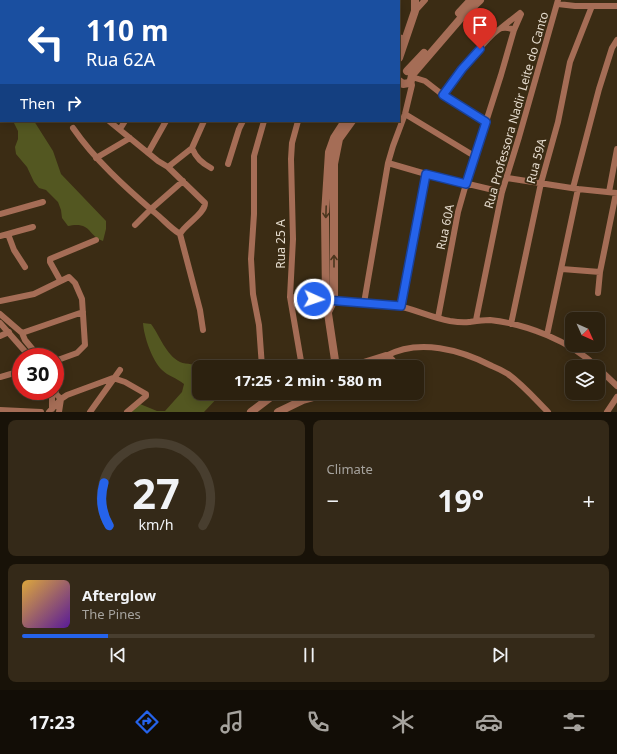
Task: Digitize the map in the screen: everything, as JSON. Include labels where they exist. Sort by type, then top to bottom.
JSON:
[{"type":"street","points":[[415,0],[415,11]]},
{"type":"street","points":[[400,51],[402,38],[415,11],[425,0]]},
{"type":"street","points":[[405,78],[471,0]]},
{"type":"street","points":[[405,78],[461,18],[480,0]]},
{"type":"street","points":[[558,2],[576,6],[617,6]]},
{"type":"street","name":"Rua Professora Nadir Leite do Canto","points":[[476,320],[502,192],[558,2]]},
{"type":"street","name":"Rua 59A","points":[[511,324],[541,183],[558,122],[570,62],[592,6]]},
{"type":"street","name":"Rua 60A","points":[[438,318],[458,212],[502,75],[512,29],[521,14],[520,13],[501,29]]},
{"type":"street","points":[[443,95],[462,69],[501,29],[512,29]]},
{"type":"street","points":[[547,335],[562,269],[576,189],[599,89],[612,48],[617,40]]},
{"type":"street","points":[[364,303],[388,163],[405,114],[410,93],[400,60]]},
{"type":"street","points":[[405,78],[425,81],[443,95],[486,122]]},
{"type":"street","points":[[405,114],[476,157]]},
{"type":"street","points":[[110,122],[148,153],[168,167],[205,203],[205,207],[180,234]]},
{"type":"street","points":[[120,129],[124,122]]},
{"type":"street","points":[[148,153],[165,122]]},
{"type":"street","points":[[168,167],[192,148],[204,122]]},
{"type":"street","points":[[228,164],[242,122]]},
{"type":"street","points":[[262,360],[259,325],[253,294],[251,258],[254,214],[254,156],[264,122]]},
{"type":"street","name":"Rua 25 A","points":[[298,122],[292,143],[291,159],[293,239],[290,297],[301,360]]},
{"type":"street","points":[[330,300],[326,214],[329,152],[334,138],[344,122]]},
{"type":"street","points":[[335,360],[328,314],[330,300],[334,164],[339,139],[351,122]]},
{"type":"street","points":[[73,128],[83,144],[96,158],[180,234],[200,310],[203,330]]},
{"type":"street","points":[[96,158],[130,138]]},
{"type":"street","points":[[192,148],[194,154],[200,161],[211,168]]},
{"type":"street","points":[[609,192],[617,149]]},
{"type":"street","points":[[388,163],[426,174],[502,192]]},
{"type":"street","points":[[401,306],[426,174]]},
{"type":"street","points":[[507,178],[576,189],[616,193],[600,272],[598,294]]},
{"type":"street","points":[[135,225],[183,181]]},
{"type":"street","points":[[0,214],[43,202]]},
{"type":"street","points":[[0,236],[33,227]]},
{"type":"street","points":[[8,234],[14,250],[25,267]]},
{"type":"street","points":[[60,280],[50,262],[50,259],[96,240]]},
{"type":"street","points":[[562,269],[600,272]]},
{"type":"street","points":[[0,301],[34,294],[60,280],[69,277],[74,280],[82,299],[85,345],[77,353],[64,357]]},
{"type":"street","points":[[290,297],[401,306],[438,318],[468,323],[476,320],[489,320],[511,324],[547,335],[567,345],[589,360]]},
{"type":"street","points":[[22,333],[83,312]]},
{"type":"street","points":[[0,314],[22,333],[25,340],[32,348]]},
{"type":"street","points":[[0,323],[22,348]]},
{"type":"street","points":[[0,336],[9,332]]},
{"type":"street","points":[[373,360],[401,350],[423,347],[464,354],[507,373],[524,387],[548,412]]},
{"type":"street","points":[[386,356],[392,360]]},
{"type":"street","points":[[90,412],[120,370]]},
{"type":"street","points":[[0,377],[12,374]]},
{"type":"street","points":[[605,374],[617,386]]},
{"type":"street","points":[[64,397],[113,378],[125,382],[146,394],[146,396],[128,412]]},
{"type":"street","points":[[607,412],[617,397]]},
{"type":"street","points":[[51,411],[52,400]]},
{"type":"street","points":[[51,411],[60,400]]},
{"type":"street","points":[[59,412],[61,400]]},
{"type":"street","points":[[251,412],[266,400]]},
{"type":"street","points":[[278,412],[304,400]]},
{"type":"street","points":[[0,410],[41,412]]},
{"type":"green space","points":[[14,122],[35,122],[53,151],[61,174],[106,221],[103,241],[83,226],[68,226],[62,218],[58,202],[46,190],[39,188],[34,182],[27,167],[16,154],[15,147],[18,139],[18,131]]},
{"type":"green space","points":[[143,323],[151,324],[167,350],[175,359],[183,363],[192,364],[192,400],[215,400],[204,412],[125,412],[140,404],[157,411],[165,411],[182,392],[184,384],[164,372],[158,366],[149,348]]},
{"type":"route","points":[[314,299],[401,306],[426,174],[466,184],[476,157],[486,122],[443,95],[462,69],[480,49]]}]
